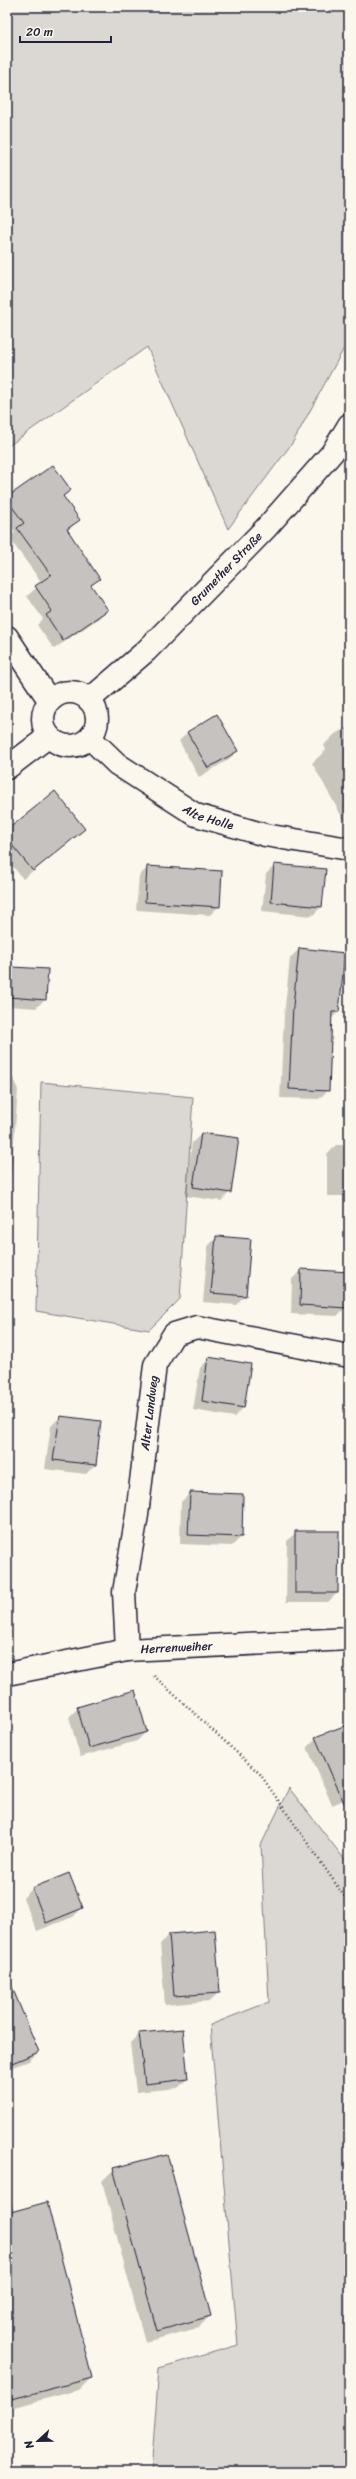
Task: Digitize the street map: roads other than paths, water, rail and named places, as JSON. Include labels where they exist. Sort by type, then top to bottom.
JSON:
[{"type":"street","name":"Grumether Straße","points":[[89,700],[146,651],[266,528],[332,453],[349,425]]},
{"type":"street","points":[[7,637],[49,700]]},
{"type":"street","points":[[67,692],[76,692],[89,700],[95,710],[97,723],[90,738],[72,747],[60,744],[49,736],[42,721],[42,714],[49,700],[67,692]]},
{"type":"street","points":[[7,768],[49,736]]},
{"type":"street","name":"Alte Holle","points":[[90,738],[117,764],[196,815],[265,835],[349,849]]},
{"type":"street","name":"Alter Landweg","points":[[127,1650],[124,1592],[137,1515],[155,1365],[174,1334],[197,1327],[349,1356]]},
{"type":"street","name":"Herrenweiher","points":[[7,1674],[127,1650],[349,1638]]}]
